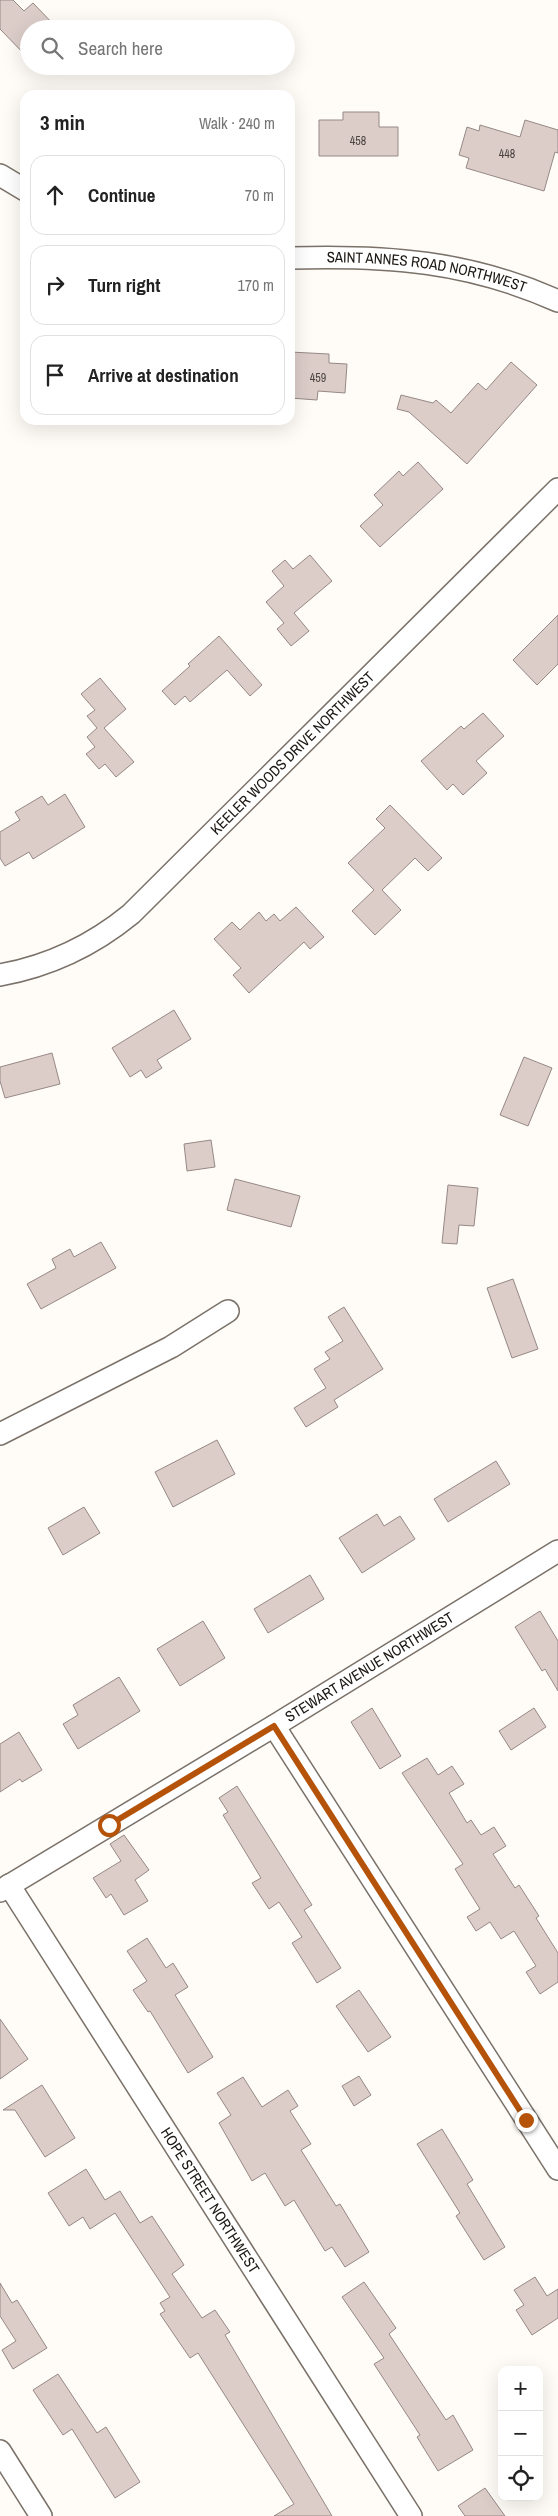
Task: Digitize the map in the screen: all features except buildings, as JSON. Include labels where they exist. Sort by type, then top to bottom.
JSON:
[{"type":"street","points":[[0,175],[20,187]]},
{"type":"street","name":"SAINT ANNES ROAD NORTHWEST","points":[[295,258],[358,256],[403,259],[479,273],[558,301]]},
{"type":"street","name":"KEELER WOODS DRIVE NORTHWEST","points":[[0,975],[34,967],[64,957],[101,937],[131,914],[558,489]]},
{"type":"street","points":[[0,1434],[171,1347],[228,1311]]},
{"type":"street","name":"STEWART AVENUE NORTHWEST","points":[[5,1888],[274,1726],[558,1550]]},
{"type":"street","points":[[274,1726],[558,2169]]},
{"type":"street","name":"HOPE STREET NORTHWEST","points":[[5,1888],[411,2516]]},
{"type":"street","points":[[0,2451],[41,2516]]},
{"type":"route","points":[[109,1825],[274,1726],[526,2120]]}]
